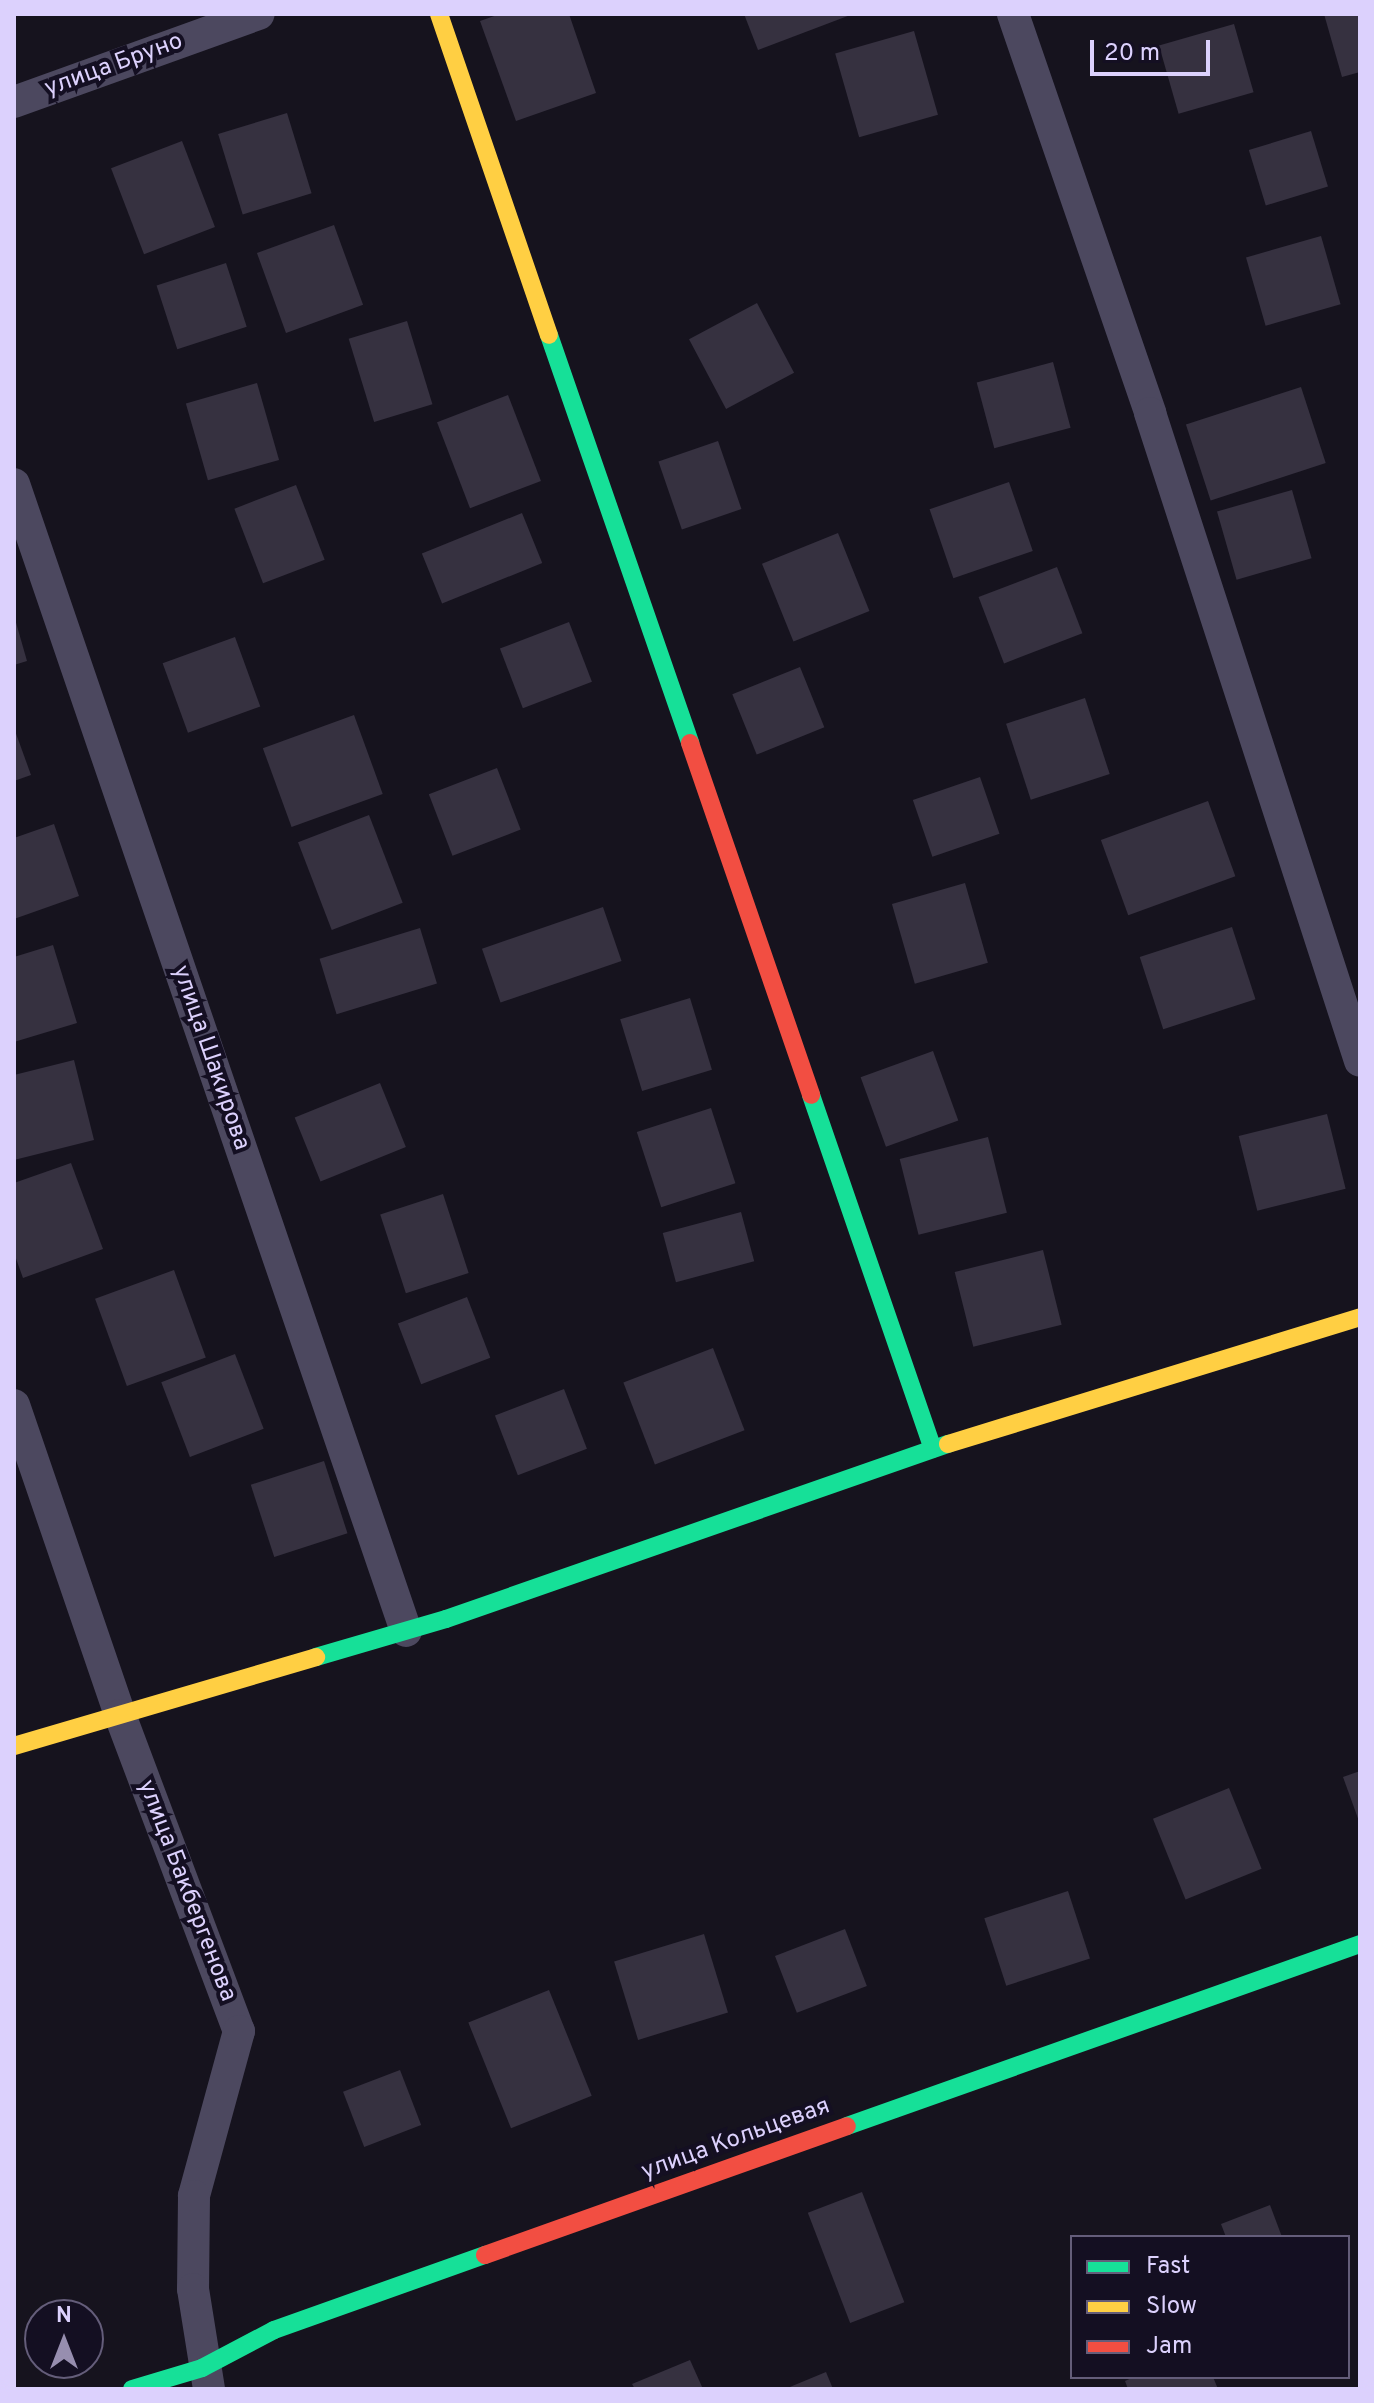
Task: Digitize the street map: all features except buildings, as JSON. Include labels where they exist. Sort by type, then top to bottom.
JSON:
[{"type":"street","name":"улица Бруно","points":[[14,102],[259,14]]},
{"type":"street","points":[[439,14],[933,1449]]},
{"type":"street","points":[[1013,14],[1155,428],[1360,1061]]},
{"type":"street","name":"улица Шакирова","points":[[14,484],[406,1631]]},
{"type":"street","points":[[14,1746],[406,1631],[933,1449],[1360,1317]]},
{"type":"street","name":"улица Бакбергенова","points":[[14,1405],[120,1715],[239,2031],[194,2196],[193,2289],[205,2378]]},
{"type":"street","name":"улица Кольцевая","points":[[132,2389],[205,2378],[274,2330],[1360,1944]]},
{"type":"traffic: fast","points":[[549,335],[690,743]]},
{"type":"traffic: fast","points":[[811,1095],[933,1449]]},
{"type":"traffic: fast","points":[[316,1657],[446,1619],[948,1444]]},
{"type":"traffic: fast","points":[[847,2126],[1360,1944]]},
{"type":"traffic: fast","points":[[132,2389],[202,2368],[274,2330],[485,2255]]},
{"type":"traffic: slow","points":[[439,14],[549,335]]},
{"type":"traffic: slow","points":[[948,1444],[1360,1317]]},
{"type":"traffic: slow","points":[[14,1746],[316,1657]]},
{"type":"traffic: jam","points":[[690,743],[811,1095]]},
{"type":"traffic: jam","points":[[485,2255],[847,2126]]}]
